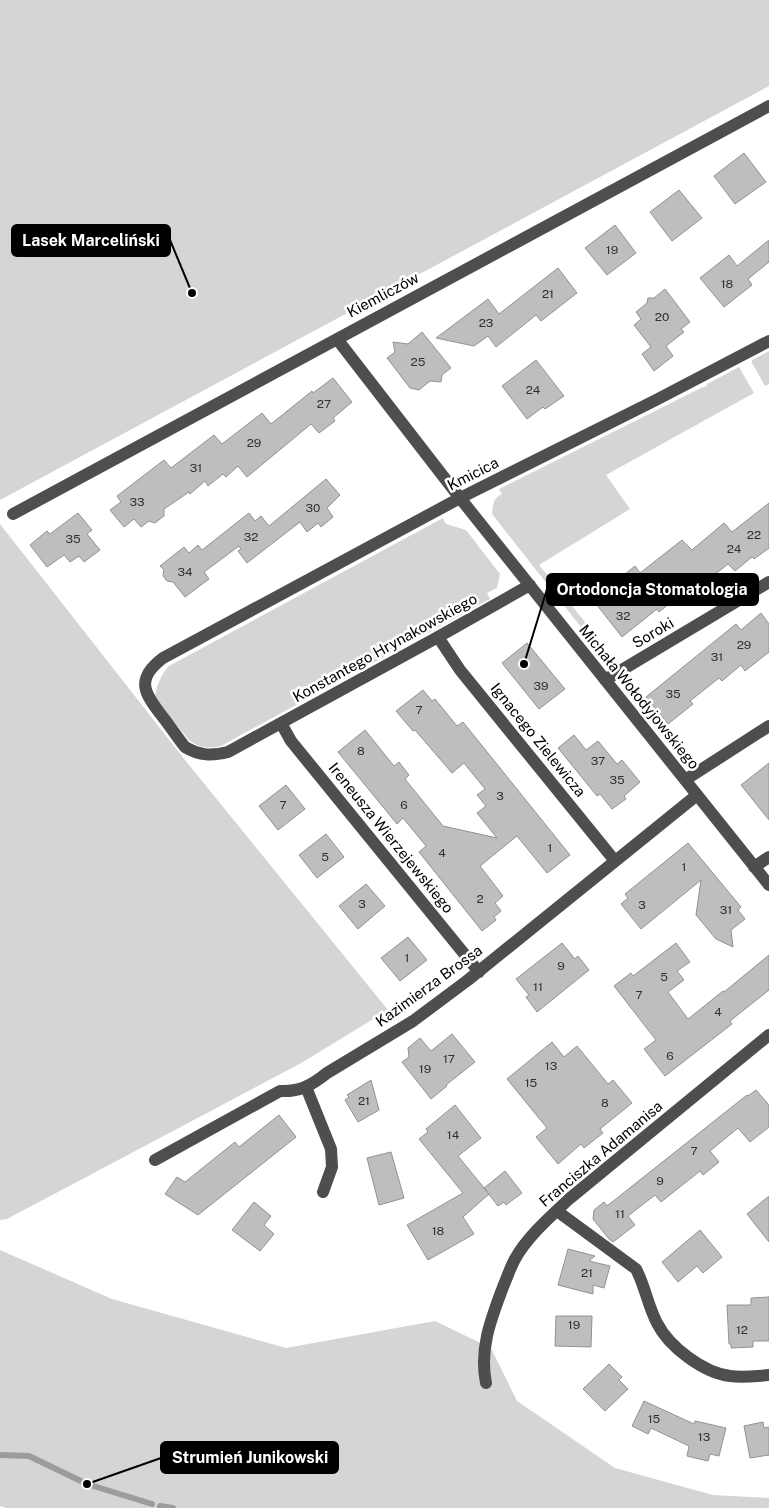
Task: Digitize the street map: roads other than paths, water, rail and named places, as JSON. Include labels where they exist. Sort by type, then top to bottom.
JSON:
[{"type":"street","name":"Kiemliczów","points":[[13,514],[769,106]]},
{"type":"street","name":"Michała Wołodyjowskiego","points":[[337,338],[460,498],[769,885]]},
{"type":"street","name":"Kmicica","points":[[255,737],[228,752],[216,755],[204,755],[193,752],[185,747],[148,699],[145,685],[148,673],[163,658],[460,498],[769,341]]},
{"type":"street","name":"Soroki","points":[[605,680],[769,582]]},
{"type":"street","name":"Konstantego Hrynakowskiego","points":[[255,737],[530,585]]},
{"type":"street","name":"Ignacego Zielewicza","points":[[438,637],[460,670],[615,861]]},
{"type":"street","name":"Ireneusza Wierzejewskiego","points":[[281,723],[291,740],[478,972]]},
{"type":"street","points":[[685,780],[769,726]]},
{"type":"street","name":"Kazimierza Brossa","points":[[156,1160],[280,1091],[295,1092],[306,1087],[414,1021],[478,972],[697,795]]},
{"type":"street","points":[[754,867],[769,856]]},
{"type":"street","name":"Franciszka Adamanisa","points":[[486,1383],[483,1369],[484,1348],[494,1310],[515,1259],[542,1225],[569,1199],[769,1035]]},
{"type":"street","points":[[306,1087],[331,1149],[332,1167],[323,1192]]},
{"type":"street","points":[[557,1211],[636,1269],[642,1280],[648,1302],[658,1325],[684,1353],[712,1372],[730,1376],[769,1376]]},
{"type":"waterway","points":[[0,1455],[29,1456],[87,1484],[152,1504]]},
{"type":"waterway","points":[[160,1506],[173,1508]]},
{"type":"place","name":"Lasek Marceliński","points":[[192,293]]},
{"type":"place","name":"Ortodoncja Stomatologia","points":[[524,664]]},
{"type":"place","name":"Strumień Junikowski","points":[[87,1484]]}]
